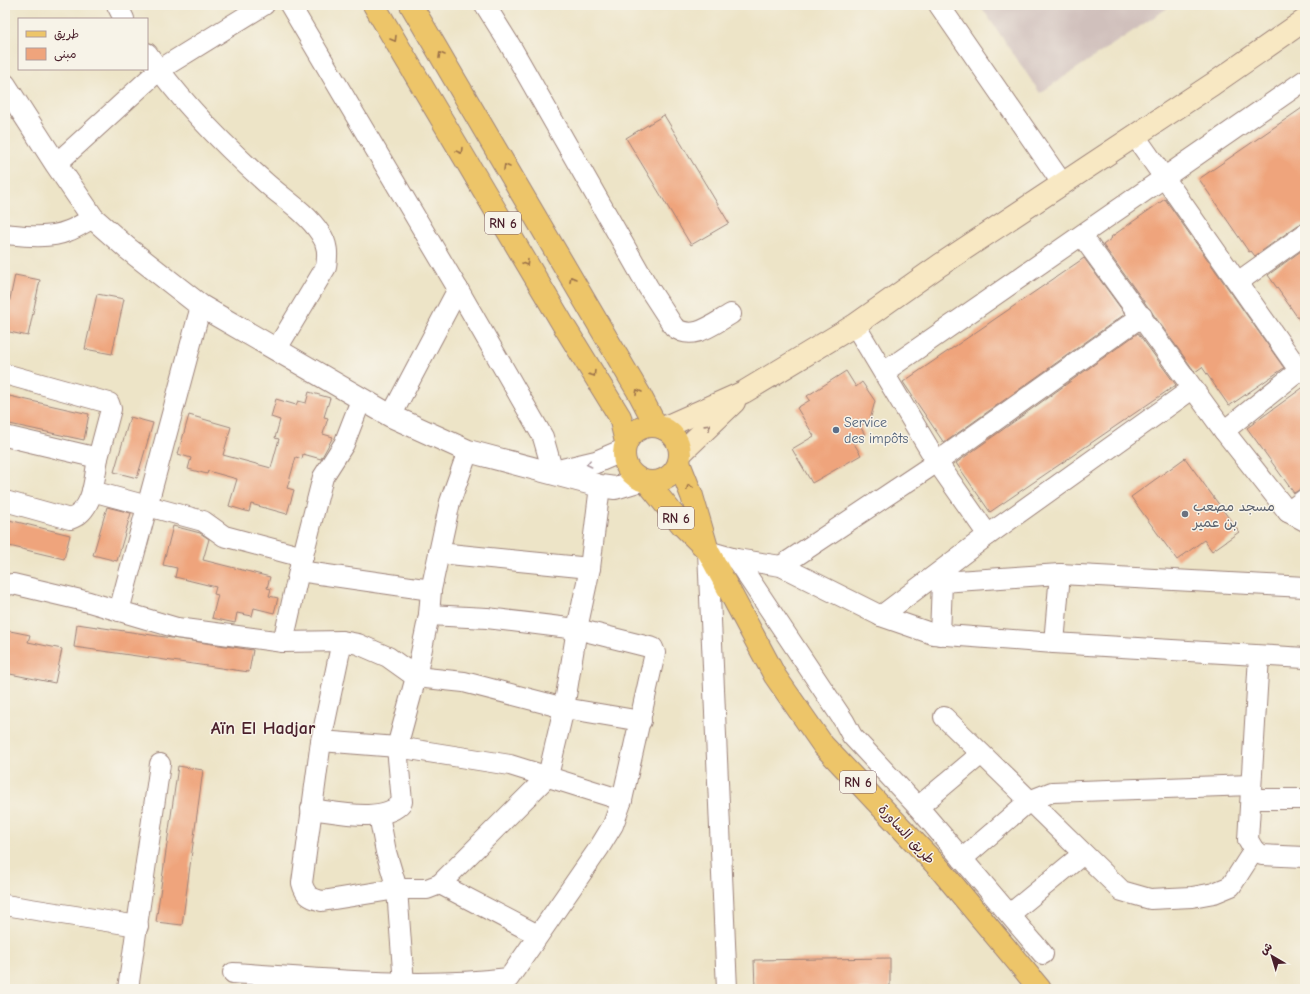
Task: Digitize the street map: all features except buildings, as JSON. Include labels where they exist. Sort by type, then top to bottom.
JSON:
[{"type":"main road","name":"RN 6","points":[[374,5],[620,418],[625,446]]},
{"type":"main road","name":"RN 6","points":[[411,5],[659,427]]},
{"type":"main road","points":[[744,392],[679,458],[675,470],[663,480],[644,481],[633,475],[627,468],[625,446],[631,434],[638,429],[659,427],[744,392],[855,325],[940,265],[1135,136],[1305,20]]},
{"type":"main road","points":[[659,427],[675,438],[679,458]]},
{"type":"main road","name":"RN 6","points":[[679,458],[708,551]]},
{"type":"main road","name":"RN 6","points":[[644,481],[682,525],[708,551]]},
{"type":"main road","name":"طريق الساورة","points":[[708,551],[775,676],[823,745],[940,870],[1040,989]]},
{"type":"street","points":[[56,164],[159,70],[264,5]]},
{"type":"street","points":[[290,5],[458,289],[543,437],[553,472]]},
{"type":"street","points":[[485,5],[514,52],[648,287],[674,327],[679,331],[696,334],[731,314]]},
{"type":"street","points":[[939,5],[1062,183]]},
{"type":"street","points":[[148,54],[159,70],[206,123],[266,183],[302,213],[319,231],[325,241],[328,253],[326,267],[276,350]]},
{"type":"street","points":[[884,372],[1305,80]]},
{"type":"street","points":[[5,85],[93,218],[127,248],[201,306],[361,400],[391,416],[468,451],[517,465],[553,472],[600,486],[615,488],[644,481]]},
{"type":"street","points":[[1135,136],[1238,282],[1302,368],[1224,431]]},
{"type":"street","points":[[5,234],[24,236],[52,235],[68,232],[93,218]]},
{"type":"street","points":[[1238,282],[1305,234]]},
{"type":"street","points":[[1082,236],[1142,316],[1192,389],[1224,431],[1288,512],[1305,521]]},
{"type":"street","points":[[391,416],[458,289]]},
{"type":"street","points":[[119,611],[146,505],[201,306]]},
{"type":"street","points":[[781,566],[937,462],[1142,316]]},
{"type":"street","points":[[855,325],[937,462],[988,535]]},
{"type":"street","points":[[5,374],[104,400],[109,403],[111,409],[98,458],[92,491],[87,506],[77,516],[70,518],[5,502]]},
{"type":"street","points":[[881,616],[937,580],[988,535],[1192,389]]},
{"type":"street","points":[[283,642],[323,477],[344,444],[361,400]]},
{"type":"street","points":[[5,436],[98,458]]},
{"type":"street","points":[[553,472],[596,462],[625,446]]},
{"type":"street","points":[[311,810],[379,815],[393,811],[402,802],[397,747],[416,677],[429,615],[431,590],[450,502],[468,451]]},
{"type":"street","points":[[342,640],[322,741],[311,810],[302,882],[306,894],[312,898],[322,901],[397,890],[427,889],[440,884],[548,776],[564,708],[577,629],[590,568],[600,486]]},
{"type":"street","points":[[92,491],[203,521],[224,536],[301,564],[431,590]]},
{"type":"street","points":[[1288,512],[1305,499]]},
{"type":"street","points":[[727,989],[708,551],[736,559],[781,566],[881,616],[940,635],[1305,658]]},
{"type":"street","points":[[439,553],[590,568]]},
{"type":"street","points":[[736,559],[844,720],[852,736],[918,807],[1043,954]]},
{"type":"street","points":[[937,580],[1060,574],[1305,586]]},
{"type":"street","points":[[1054,643],[1060,574]]},
{"type":"street","points":[[937,580],[940,635]]},
{"type":"street","points":[[5,585],[20,586],[119,611],[177,628],[283,642],[342,640],[358,644],[388,657],[416,677],[464,682],[564,708],[641,721]]},
{"type":"street","points":[[233,973],[404,984],[484,981],[508,984],[538,935],[599,848],[613,825],[622,800],[641,721],[654,649],[652,646],[577,629],[487,618],[429,615]]},
{"type":"street","points":[[1259,656],[1248,840],[1254,850],[1262,855],[1305,857]]},
{"type":"street","points":[[944,717],[1122,891],[1150,899],[1192,897],[1214,893],[1231,886],[1254,850]]},
{"type":"street","points":[[322,741],[397,747],[510,765],[622,800]]},
{"type":"street","points":[[918,807],[981,754]]},
{"type":"street","points":[[128,989],[160,764]]},
{"type":"street","points":[[962,859],[1029,801],[1052,792],[1070,790],[1251,792],[1305,799]]},
{"type":"street","points":[[379,815],[386,852],[397,890],[404,984]]},
{"type":"street","points":[[1010,914],[1083,854]]},
{"type":"street","points":[[440,884],[538,935]]},
{"type":"street","points":[[5,905],[138,926]]},
{"type":"shaded area","points":[[980,5],[1172,5],[1040,93]]},
{"type":"place","name":"Service des impôts","points":[[836,430]]},
{"type":"place","name":"مسجد مصعب بن عمير","points":[[1185,514]]},
{"type":"district","name":"Aïn El Hadjar","points":[[263,728]]}]
